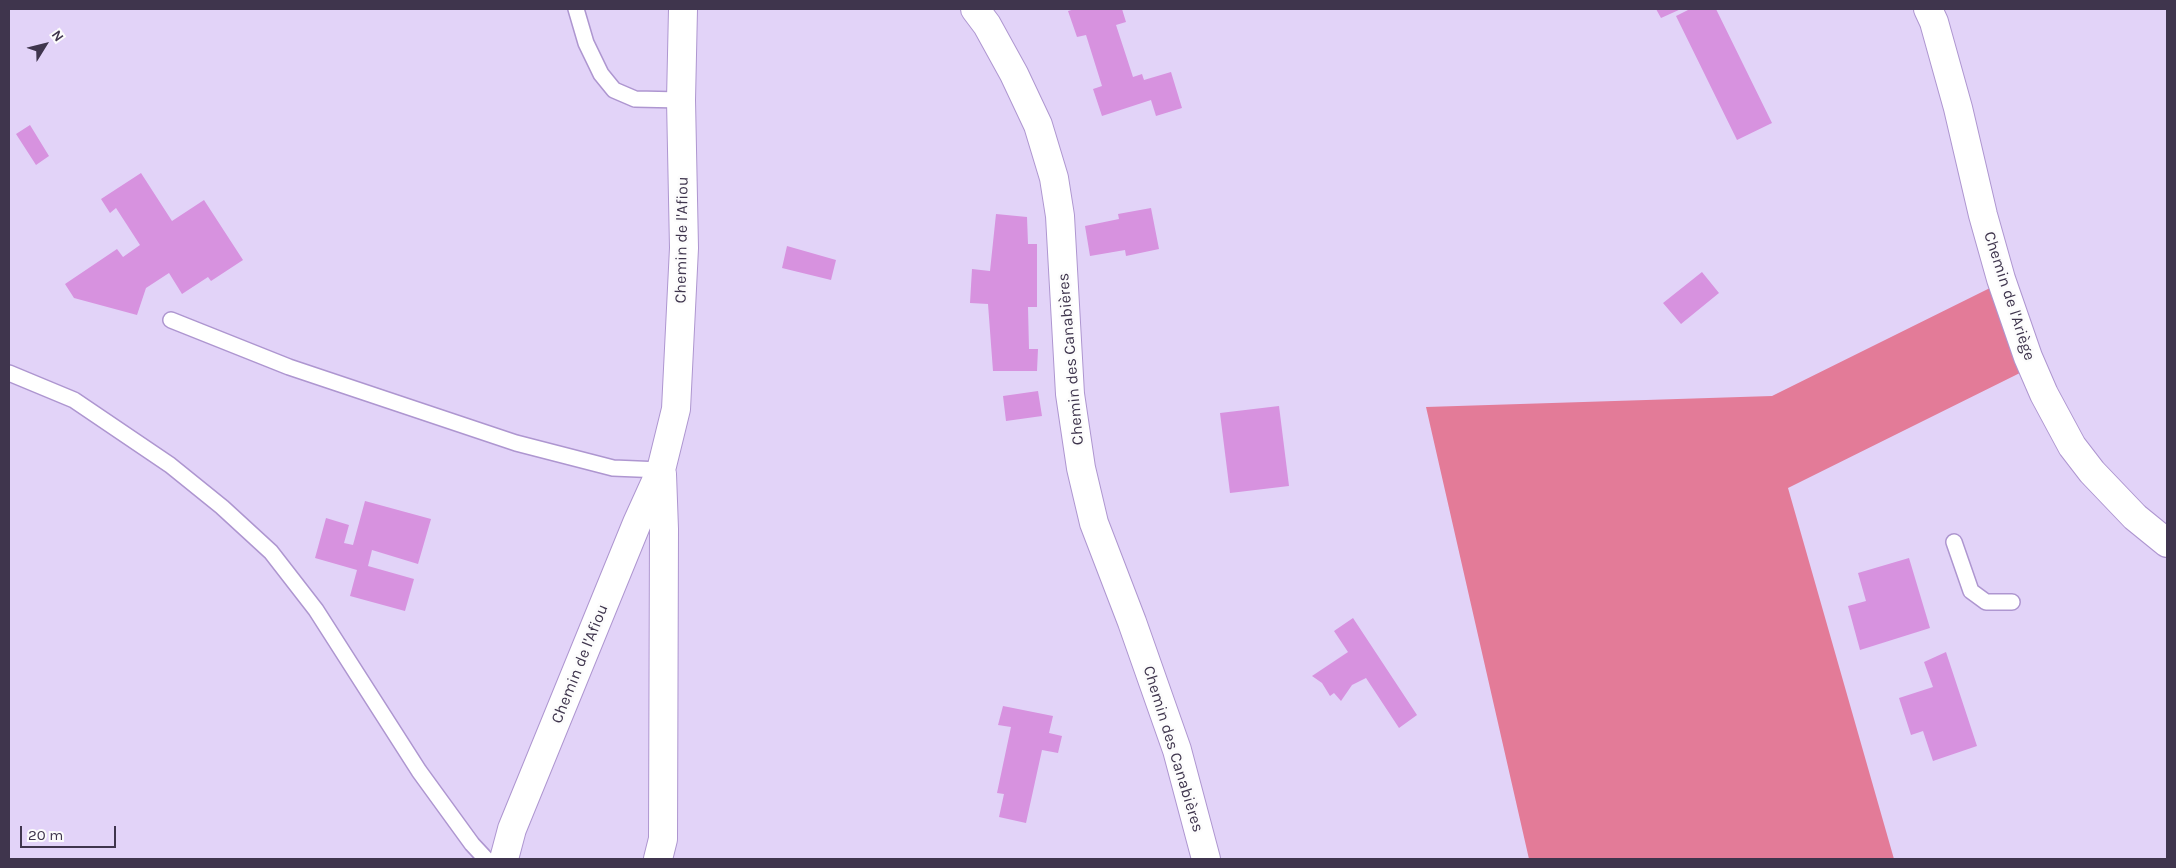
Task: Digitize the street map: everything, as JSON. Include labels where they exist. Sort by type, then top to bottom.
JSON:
[{"type":"street","name":"Chemin de l'Afiou","points":[[504,859],[512,829],[637,523],[661,470],[676,409],[684,248],[681,100],[683,9]]},
{"type":"street","name":"Chemin des Canabières","points":[[975,9],[987,25],[1018,82],[1038,125],[1054,178],[1060,216],[1070,394],[1081,468],[1094,523],[1132,622],[1177,750],[1206,859]]},
{"type":"street","name":"Chemin de l'Ariège","points":[[1928,9],[1934,22],[1958,108],[1982,215],[2001,279],[2028,357],[2044,394],[2072,446],[2092,472],[2135,517],[2167,543]]},
{"type":"street","name":"Chemin de l'Afiou","points":[[658,859],[663,839],[664,529],[661,470]]},
{"type":"lane","points":[[576,9],[586,43],[601,74],[614,90],[635,99],[681,100]]},
{"type":"lane","points":[[171,320],[289,367],[516,443],[613,468],[661,470]]},
{"type":"lane","points":[[9,373],[74,400],[170,465],[222,507],[271,552],[316,610],[419,771],[472,844],[486,859]]},
{"type":"lane","points":[[1954,542],[1972,591],[1986,602],[2012,602]]},
{"type":"shaded area","points":[[1996,285],[2036,365],[1788,488],[1894,859],[1529,859],[1426,407],[1772,396]]},
{"type":"building","points":[[1075,9],[1122,9],[1126,22],[1116,25],[1133,77],[1142,74],[1144,80],[1171,72],[1182,108],[1156,116],[1151,100],[1102,116],[1093,89],[1102,86],[1086,35],[1077,37],[1068,11]]},
{"type":"building","points":[[1656,9],[1681,9],[1661,18]]},
{"type":"building","points":[[1690,9],[1716,9],[1772,123],[1737,140],[1676,16]]},
{"type":"building","points":[[30,125],[49,156],[36,165],[16,134]]},
{"type":"building","points":[[141,173],[172,221],[204,200],[243,260],[211,281],[208,277],[182,294],[169,273],[146,288],[137,315],[74,298],[65,284],[117,249],[123,257],[140,245],[116,208],[110,213],[101,199]]},
{"type":"building","points":[[1151,208],[1159,249],[1126,256],[1125,250],[1090,256],[1085,226],[1119,219],[1118,214]]},
{"type":"building","points":[[996,214],[1027,217],[1028,244],[1037,244],[1037,307],[1028,307],[1029,349],[1038,349],[1037,371],[993,371],[988,304],[970,303],[972,269],[990,271]]},
{"type":"building","points":[[787,246],[836,260],[831,280],[782,268]]},
{"type":"building","points":[[1702,272],[1719,293],[1681,324],[1663,303]]},
{"type":"building","points":[[1038,391],[1042,416],[1006,421],[1003,396]]},
{"type":"building","points":[[1279,406],[1289,486],[1230,493],[1220,413]]},
{"type":"building","points":[[365,501],[431,519],[418,564],[372,550],[368,566],[414,579],[405,611],[350,596],[357,570],[315,558],[326,518],[349,525],[344,543],[353,545]]},
{"type":"building","points":[[1909,558],[1930,628],[1860,650],[1848,606],[1866,601],[1858,573]]},
{"type":"building","points":[[1353,618],[1417,715],[1399,728],[1366,678],[1352,685],[1341,701],[1334,693],[1330,696],[1322,683],[1312,676],[1348,652],[1334,631]]},
{"type":"building","points":[[1946,652],[1977,746],[1933,761],[1923,731],[1911,735],[1899,698],[1933,687],[1924,662]]},
{"type":"building","points":[[1003,706],[1053,716],[1049,733],[1062,736],[1058,753],[1042,750],[1026,823],[999,817],[1004,794],[997,793],[1011,727],[998,725]]}]
